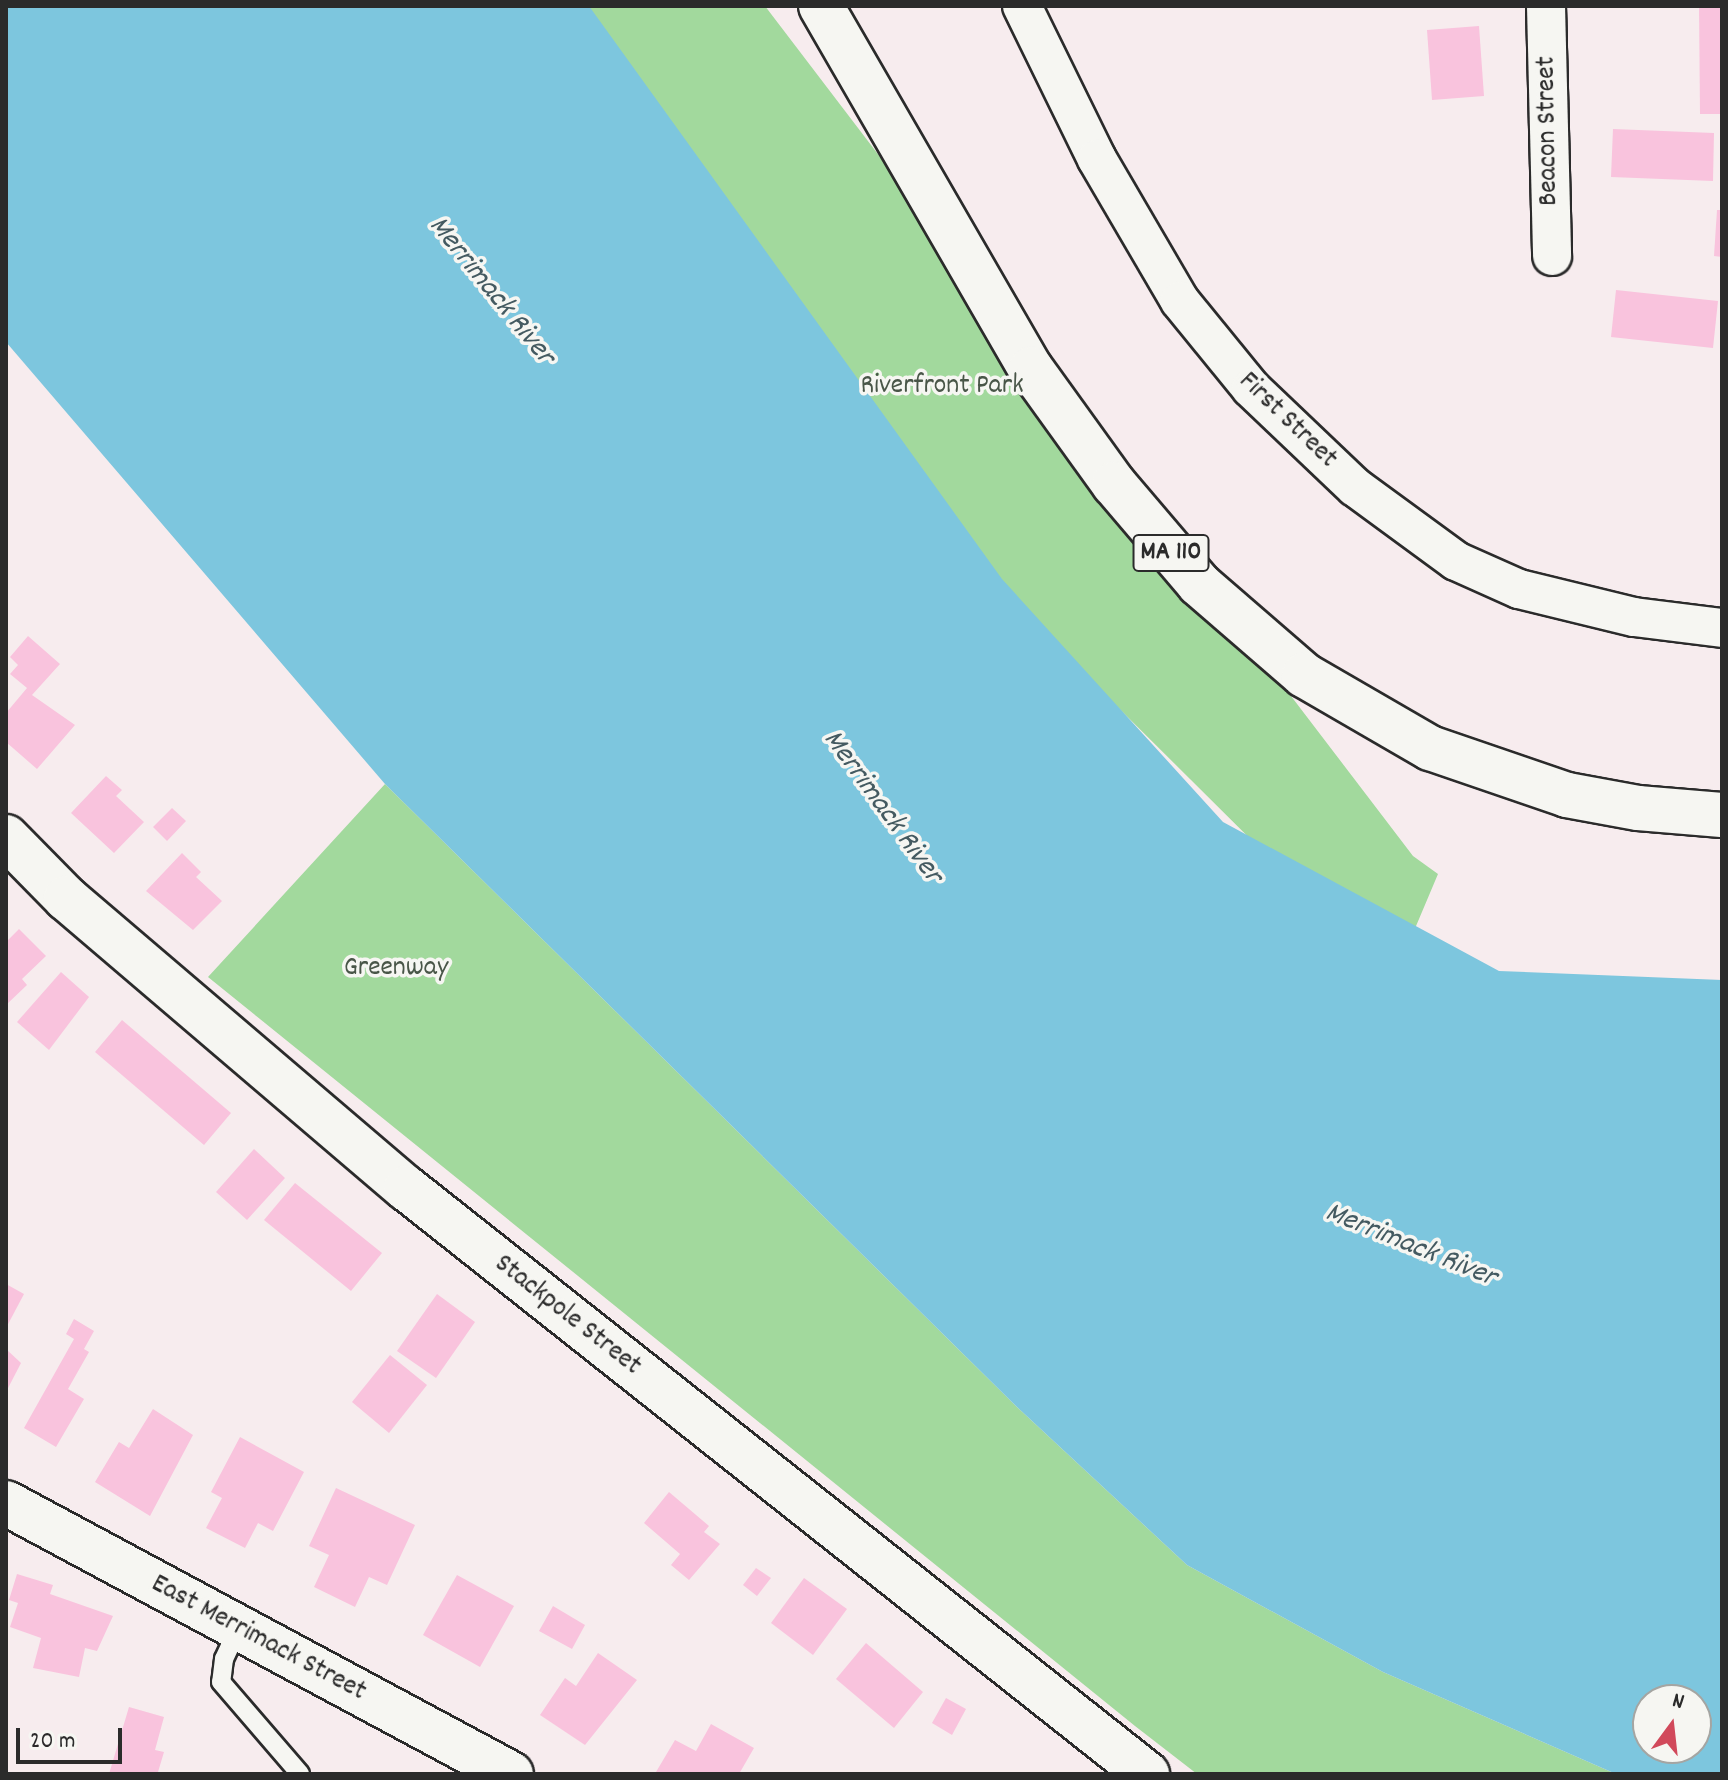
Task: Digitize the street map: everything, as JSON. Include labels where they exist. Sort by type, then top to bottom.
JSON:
[{"type":"street","name":"First Street","points":[[1022,6],[1097,159],[1180,301],[1251,388],[1355,487],[1456,561],[1519,589],[1634,617],[1722,628]]},
{"type":"street","name":"Beacon Street","points":[[1546,6],[1552,256]]},
{"type":"street","name":"MA 110","points":[[822,10],[954,244],[1069,425],[1156,538],[1259,637],[1362,712],[1430,748],[1501,775],[1638,808],[1722,815]]},
{"type":"street","name":"Stackpole Street","points":[[6,837],[66,898],[406,1188],[1147,1774]]},
{"type":"street","name":"East Merrimack Street","points":[[6,1503],[511,1774]]},
{"type":"lane","points":[[238,1629],[224,1659],[221,1682],[300,1774]]},
{"type":"green space","name":"Riverfront Park","points":[[523,6],[765,6],[1413,856],[1438,874],[1400,964],[1339,927],[1038,628]]},
{"type":"green space","name":"Greenway","points":[[385,784],[1017,1407],[1187,1565],[1383,1672],[1616,1774],[1197,1774],[1135,1726],[208,977]]},
{"type":"water","name":"Merrimack River","points":[[6,6],[589,6],[1002,579],[1223,822],[1499,971],[1722,980],[1722,1774],[1616,1774],[1383,1672],[1187,1565],[1017,1407],[385,784],[6,342]]},
{"type":"building","points":[[1699,6],[1722,6],[1722,114],[1700,114]]},
{"type":"building","points":[[1479,26],[1484,96],[1432,100],[1427,30]]},
{"type":"building","points":[[1613,129],[1714,133],[1713,181],[1611,177]]},
{"type":"building","points":[[1717,210],[1722,210],[1722,257],[1714,256]]},
{"type":"building","points":[[1616,290],[1718,301],[1713,348],[1611,337]]},
{"type":"building","points":[[28,636],[60,664],[32,695],[75,725],[37,769],[6,742],[6,713],[27,688],[10,674],[18,665],[10,657]]},
{"type":"building","points":[[106,776],[122,790],[116,796],[144,822],[114,853],[71,813]]},
{"type":"building","points":[[172,808],[186,821],[167,841],[153,827]]},
{"type":"building","points":[[182,853],[201,872],[196,877],[222,901],[193,930],[146,891]]},
{"type":"building","points":[[19,929],[46,956],[22,979],[27,985],[6,1005],[6,942]]},
{"type":"building","points":[[61,972],[89,997],[49,1050],[17,1022]]},
{"type":"building","points":[[122,1020],[231,1113],[204,1145],[95,1052]]},
{"type":"building","points":[[254,1149],[285,1178],[247,1220],[216,1192]]},
{"type":"building","points":[[295,1183],[382,1253],[351,1291],[264,1220]]},
{"type":"building","points":[[6,1284],[24,1294],[6,1328]]},
{"type":"building","points":[[437,1294],[475,1322],[436,1378],[397,1351]]},
{"type":"building","points":[[74,1319],[94,1331],[84,1349],[89,1352],[68,1389],[84,1399],[56,1447],[24,1428],[74,1339],[66,1334]]},
{"type":"building","points":[[6,1349],[21,1363],[6,1392]]},
{"type":"building","points":[[390,1355],[427,1385],[389,1433],[352,1402]]},
{"type":"building","points":[[153,1409],[193,1435],[150,1516],[95,1482],[119,1442],[129,1448]]},
{"type":"building","points":[[240,1437],[304,1472],[273,1531],[258,1523],[245,1548],[206,1528],[222,1498],[211,1492]]},
{"type":"building","points":[[336,1488],[415,1525],[387,1585],[369,1577],[355,1607],[314,1587],[329,1555],[309,1546]]},
{"type":"building","points":[[669,1492],[709,1526],[704,1532],[720,1544],[689,1580],[671,1565],[680,1554],[644,1523]]},
{"type":"building","points":[[756,1568],[771,1578],[757,1596],[743,1585]]},
{"type":"building","points":[[17,1574],[53,1585],[50,1594],[113,1616],[97,1651],[85,1648],[79,1677],[33,1668],[41,1638],[10,1627],[18,1603],[9,1600]]},
{"type":"building","points":[[457,1575],[514,1606],[480,1667],[423,1635]]},
{"type":"building","points":[[804,1578],[847,1609],[813,1655],[771,1623]]},
{"type":"building","points":[[553,1606],[585,1625],[572,1649],[539,1631]]},
{"type":"building","points":[[866,1643],[923,1692],[894,1728],[836,1679]]},
{"type":"building","points":[[598,1653],[637,1680],[585,1745],[540,1715],[565,1678],[576,1686]]},
{"type":"building","points":[[946,1698],[966,1709],[952,1735],[932,1723]]},
{"type":"building","points":[[129,1707],[164,1717],[155,1750],[164,1752],[158,1772],[109,1774]]},
{"type":"building","points":[[711,1724],[754,1748],[739,1774],[656,1772],[675,1740],[696,1751]]}]
